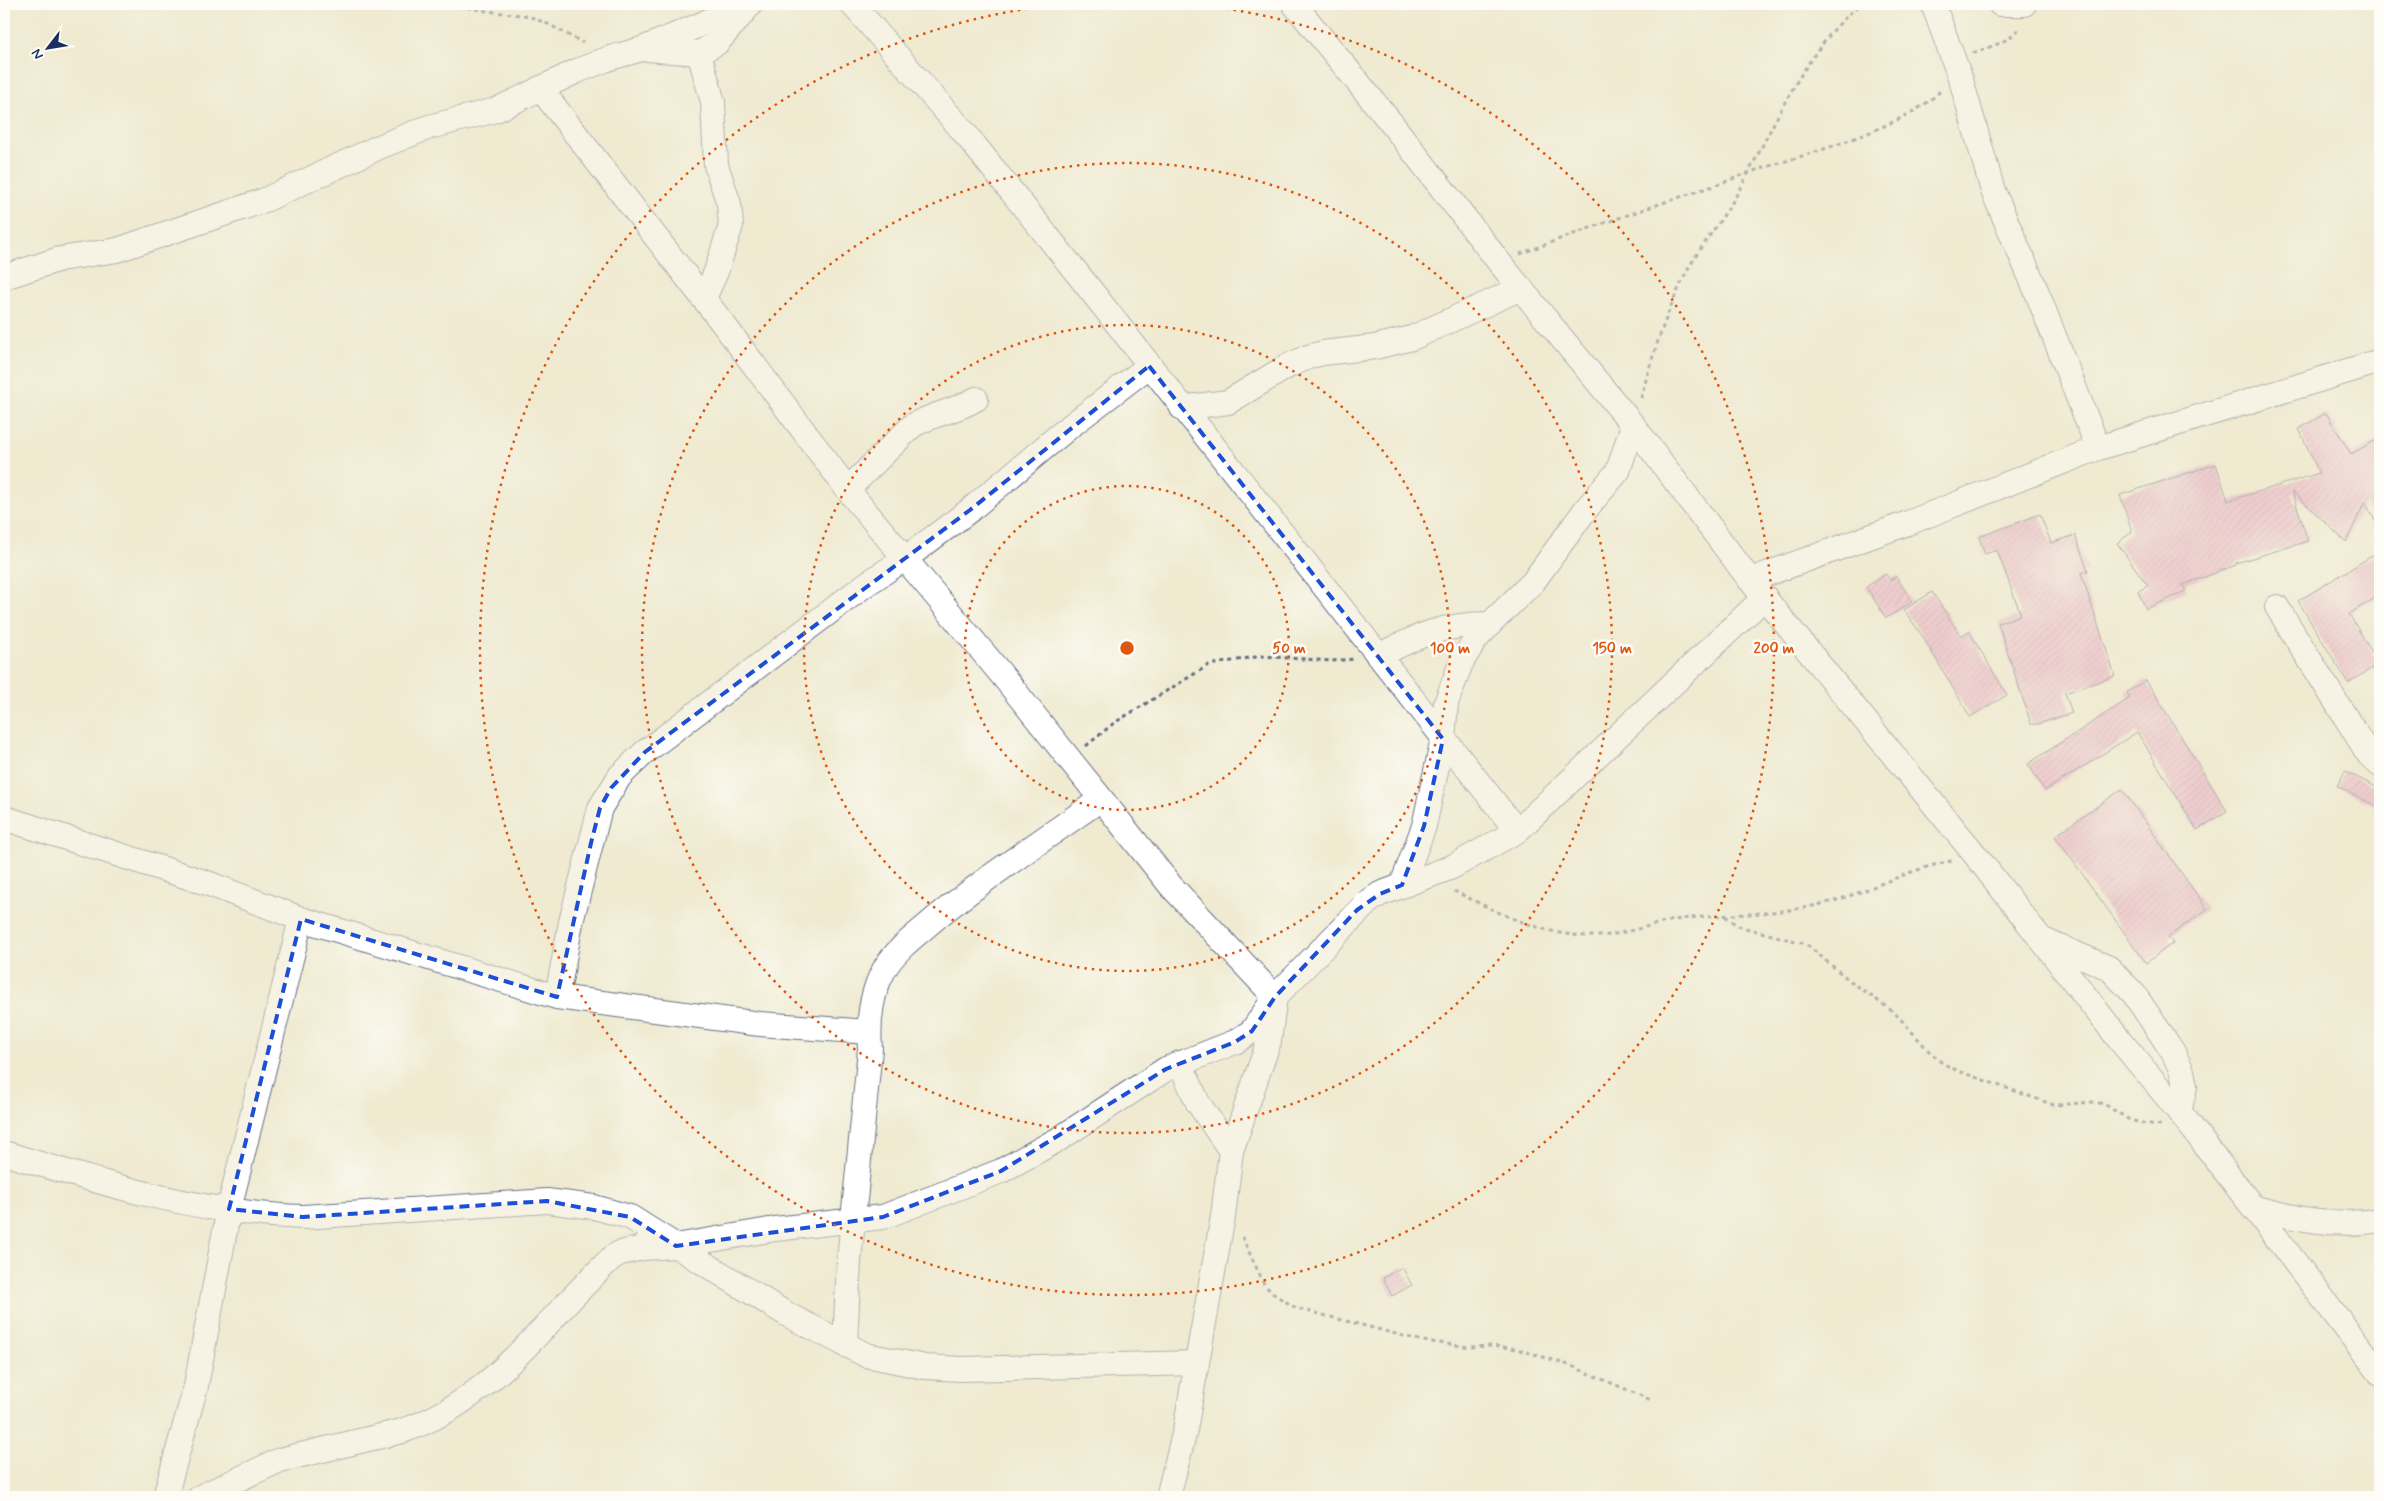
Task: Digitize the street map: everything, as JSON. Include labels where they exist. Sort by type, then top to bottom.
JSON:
[{"type":"street","points":[[4,277],[60,259],[118,250],[266,200],[379,147],[429,127],[496,110],[540,88],[610,58],[642,49],[744,4]]},
{"type":"street","points":[[642,49],[699,53],[717,44],[751,4]]},
{"type":"street","points":[[852,4],[962,131],[1517,831]]},
{"type":"street","points":[[1294,4],[1392,124],[1499,262],[1633,425],[1758,589],[2042,938],[2118,1038],[2183,1116],[2380,1373]]},
{"type":"street","points":[[1933,4],[1957,69],[1993,191],[2036,290],[2098,448]]},
{"type":"street","points":[[2000,4],[2024,12]]},
{"type":"street","points":[[699,53],[712,102],[716,165],[729,204],[731,224],[719,264],[704,298]]},
{"type":"street","points":[[540,88],[704,298],[848,489],[1070,759],[1171,886],[1276,997]]},
{"type":"street","points":[[1182,408],[1228,402],[1288,366],[1308,357],[1323,353],[1375,347],[1412,338],[1521,288]]},
{"type":"street","points":[[200,1497],[280,1460],[418,1426],[466,1399],[518,1356],[613,1257],[620,1253],[643,1248],[676,1246],[853,1219],[883,1217],[1001,1171],[1059,1139],[1143,1083],[1180,1063],[1235,1042],[1252,1031],[1276,997],[1327,945],[1357,910],[1380,894],[1452,867],[1517,831],[1758,589],[1908,523],[2098,448],[2380,361]]},
{"type":"street","points":[[557,997],[571,922],[600,808],[620,776],[645,752],[826,614],[970,510],[1068,427],[1149,366]]},
{"type":"street","points":[[848,489],[912,426],[921,421],[954,411],[976,399]]},
{"type":"street","points":[[1402,885],[1424,826],[1443,739],[1446,703],[1461,663],[1475,640],[1532,582],[1586,509],[1618,471],[1633,425]]},
{"type":"street","points":[[2277,607],[2369,755],[2380,765]]},
{"type":"street","points":[[1378,656],[1430,631],[1454,625],[1490,624]]},
{"type":"street","points":[[845,1345],[853,1219],[870,1049],[869,1032],[878,982],[886,967],[904,944],[956,902],[1101,799]]},
{"type":"street","points":[[4,818],[207,883],[301,919],[557,997],[760,1024],[869,1032]]},
{"type":"street","points":[[166,1497],[196,1386],[230,1209],[301,919]]},
{"type":"street","points":[[2042,938],[2109,968],[2134,994],[2173,1052],[2182,1071],[2186,1086],[2183,1116]]},
{"type":"street","points":[[1168,1497],[1185,1430],[1223,1216],[1231,1151],[1269,1042],[1276,997]]},
{"type":"street","points":[[1180,1063],[1198,1103],[1231,1151]]},
{"type":"street","points":[[4,1153],[85,1178],[152,1195],[268,1216],[303,1217],[547,1201],[594,1207],[630,1217],[788,1315],[866,1355],[890,1362],[962,1370],[1196,1363]]},
{"type":"street","points":[[2252,1207],[2302,1220],[2354,1222],[2380,1220]]},
{"type":"path","points":[[452,4],[479,10],[528,16],[550,25],[610,58]]},
{"type":"path","points":[[1633,425],[1651,359],[1686,273],[1748,174],[1778,113],[1810,59],[1842,19],[1860,4]]},
{"type":"path","points":[[1499,262],[1590,226],[1801,158],[1883,126],[1921,107],[1938,94],[1972,53],[2008,40],[2024,12]]},
{"type":"path","points":[[1070,759],[1114,723],[1209,665],[1261,656],[1332,661],[1378,656]]},
{"type":"path","points":[[1424,876],[1505,916],[1535,927],[1570,934],[1607,935],[1674,919],[1749,916],[1808,907],[1867,890],[1934,865],[1977,857]]},
{"type":"path","points":[[1724,916],[1738,926],[1806,944],[1849,980],[1895,1013],[1930,1052],[1942,1062],[1958,1071],[2054,1105],[2094,1102],[2104,1104],[2128,1119],[2157,1126],[2173,1125],[2183,1116]]},
{"type":"path","points":[[1242,1236],[1264,1284],[1272,1293],[1296,1308],[1423,1341],[1470,1347],[1494,1346],[1517,1349],[1569,1365],[1651,1400]]},
{"type":"highlighted area","points":[[1149,366],[1443,739],[1424,826],[1402,885],[1380,894],[1357,910],[1275,997],[1252,1031],[1235,1042],[1166,1069],[1001,1171],[883,1217],[676,1246],[630,1217],[547,1201],[303,1217],[229,1209],[301,919],[557,997],[600,808],[611,788],[645,752],[970,510]]},
{"type":"building","points":[[2326,413],[2351,454],[2380,438],[2380,530],[2365,502],[2346,542],[2292,491],[2308,541],[2236,563],[2236,565],[2183,585],[2186,591],[2146,609],[2138,591],[2148,586],[2117,543],[2132,532],[2120,495],[2216,464],[2228,501],[2319,473],[2299,429]]},
{"type":"building","points":[[2040,514],[2051,543],[2075,535],[2088,571],[2081,573],[2115,676],[2065,693],[2072,713],[2038,724],[2031,724],[1998,623],[2021,615],[1997,550],[1985,554],[1979,537]]},
{"type":"building","points":[[2380,551],[2380,595],[2349,614],[2379,664],[2348,683],[2298,601]]},
{"type":"building","points":[[1886,574],[1890,580],[1896,576],[1912,602],[1886,618],[1866,587]]},
{"type":"building","points":[[1932,592],[1961,636],[1969,631],[2007,695],[1970,717],[1923,637],[1904,610]]},
{"type":"building","points":[[2146,680],[2227,811],[2197,830],[2137,732],[2045,791],[2028,764],[2130,698],[2127,692]]},
{"type":"building","points":[[2345,771],[2380,789],[2380,808],[2337,786]]},
{"type":"building","points":[[2122,789],[2207,909],[2168,937],[2173,943],[2146,963],[2055,836]]},
{"type":"building","points":[[1402,1267],[1412,1285],[1392,1296],[1383,1278]]}]
